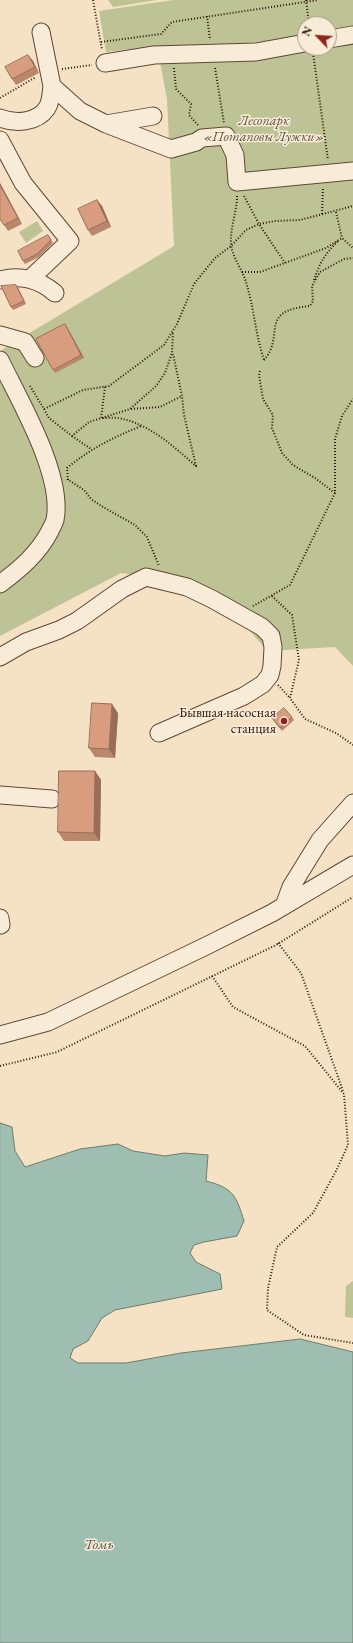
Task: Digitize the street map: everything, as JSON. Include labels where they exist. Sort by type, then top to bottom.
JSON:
[{"type":"street","points":[[0,118],[8,121],[26,122],[41,115],[47,108],[52,86],[41,32]]},
{"type":"street","points":[[337,38],[353,35]]},
{"type":"street","points":[[104,63],[154,55],[256,52],[297,44]]},
{"type":"street","points":[[52,86],[80,111],[106,124],[171,149],[196,142],[202,138],[226,136],[235,155],[237,182],[353,171]]},
{"type":"street","points":[[106,124],[153,116]]},
{"type":"street","points":[[0,140],[23,183],[70,241],[30,279]]},
{"type":"street","points":[[0,280],[17,277],[30,279],[49,288],[55,294]]},
{"type":"street","points":[[0,335],[25,342],[35,358]]},
{"type":"street","points":[[0,360],[41,447],[51,472],[55,499],[55,521],[44,542],[25,564],[0,584]]},
{"type":"street","points":[[0,657],[26,642],[59,630],[77,621],[122,589],[146,577],[187,587],[238,613],[262,627],[271,636],[273,647],[272,666],[270,675],[263,684],[244,696],[159,733]]},
{"type":"street","points":[[0,795],[52,799]]},
{"type":"street","points":[[284,906],[291,887],[320,840],[353,803]]},
{"type":"street","points":[[0,1035],[48,1022],[206,946],[284,906],[353,865]]},
{"type":"path","points":[[93,0],[104,63]]},
{"type":"path","points":[[101,42],[161,34],[172,22],[318,0]]},
{"type":"path","points":[[306,1],[308,16]]},
{"type":"path","points":[[206,16],[226,136]]},
{"type":"path","points":[[172,54],[176,89],[191,104],[189,115],[198,126],[202,138]]},
{"type":"path","points":[[314,56],[330,172],[323,186],[322,214]]},
{"type":"path","points":[[237,182],[258,224],[285,263]]},
{"type":"path","points":[[237,182],[237,206],[231,228],[231,246],[242,272],[253,305],[255,328],[264,360],[270,354],[274,325],[282,313],[298,307],[310,306],[313,301],[312,286],[320,264],[327,253],[341,239]]},
{"type":"path","points":[[44,409],[83,390],[109,386],[164,345],[173,330],[194,284],[214,258],[231,246],[246,230],[258,224],[275,221],[300,220],[336,212],[353,206]]},
{"type":"path","points":[[336,212],[341,239],[353,248]]},
{"type":"path","points":[[242,272],[260,272],[326,248],[341,239]]},
{"type":"path","points":[[312,286],[320,272],[344,259],[353,258]]},
{"type":"path","points":[[101,418],[122,418],[142,426],[166,440],[196,466],[184,415],[182,396],[172,352],[173,330]]},
{"type":"path","points":[[130,409],[156,386],[165,373],[172,352]]},
{"type":"path","points":[[260,372],[259,375],[264,399],[273,415],[272,428],[282,453],[293,465],[315,478],[335,494]]},
{"type":"path","points":[[29,384],[49,418],[59,428],[91,450]]},
{"type":"path","points":[[101,418],[105,387]]},
{"type":"path","points":[[72,436],[89,422],[130,409],[160,407],[182,396]]},
{"type":"path","points":[[238,613],[290,585],[335,494],[335,439],[342,416],[353,399]]},
{"type":"path","points":[[68,481],[67,468],[91,450],[114,437],[142,426]]},
{"type":"path","points":[[51,472],[62,476],[84,490],[91,499],[135,525],[147,537],[162,574],[161,580]]},
{"type":"path","points":[[272,596],[292,615],[299,660],[290,698],[305,719],[336,733],[353,744]]},
{"type":"path","points":[[0,1066],[57,1052],[278,943],[353,897]]},
{"type":"path","points":[[278,943],[301,973],[344,1094],[348,1145],[336,1171],[313,1213],[277,1247],[268,1288],[267,1310],[304,1334],[353,1343]]},
{"type":"path","points":[[212,976],[233,1008],[305,1046],[344,1094]]},
{"type":"green space","points":[[108,0],[157,0],[113,7]]},
{"type":"green space","name":"Лесопарк «Потаповы Лужки»","points":[[173,0],[353,0],[353,666],[335,647],[267,651],[225,601],[179,581],[121,573],[0,636],[0,360],[3,349],[174,246],[167,99],[157,46],[106,52],[99,11]]},
{"type":"green space","points":[[37,221],[43,231],[26,243],[19,232]]},
{"type":"green space","points":[[353,1281],[353,1318],[345,1317],[346,1286]]},
{"type":"water","name":"Томь","points":[[0,1123],[12,1127],[15,1151],[25,1167],[80,1149],[118,1144],[133,1151],[165,1156],[184,1153],[208,1155],[206,1181],[228,1190],[232,1194],[236,1199],[244,1221],[237,1236],[194,1245],[190,1253],[196,1262],[220,1274],[222,1289],[115,1310],[102,1318],[88,1341],[73,1349],[70,1358],[78,1363],[126,1363],[181,1353],[300,1339],[353,1352],[353,1643],[0,1643]]},
{"type":"building","points":[[28,55],[35,67],[12,79],[5,67]]},
{"type":"building","points":[[0,185],[18,218],[4,225],[0,219]]},
{"type":"building","points":[[97,200],[107,221],[88,230],[78,209]]},
{"type":"building","points":[[48,235],[51,240],[37,254],[23,261],[18,251]]},
{"type":"building","points":[[16,285],[24,301],[11,307],[1,286]]},
{"type":"building","points":[[65,324],[81,355],[53,370],[36,339]]},
{"type":"building","points":[[92,703],[112,704],[109,749],[89,748]]},
{"type":"building","name":"Бывшая насосная станция","points":[[284,708],[292,717],[280,728],[272,718]]},
{"type":"building","points":[[59,771],[95,771],[94,833],[58,832]]},
{"type":"place","name":"Бывшая насосная станция","points":[[284,721]]}]
